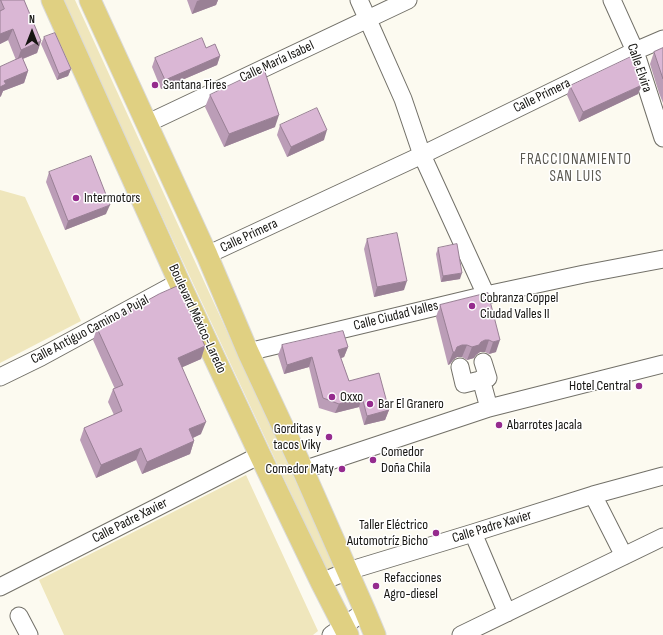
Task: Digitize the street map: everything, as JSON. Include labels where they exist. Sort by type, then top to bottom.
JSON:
[{"type":"main road","name":"Boulevard México-Laredo","points":[[52,0],[179,282],[321,582],[341,632]]},
{"type":"main road","points":[[90,0],[207,255],[248,352],[303,470],[375,635]]},
{"type":"street","points":[[359,0],[403,99],[422,155],[486,295]]},
{"type":"street","name":"Calle María Isabel","points":[[146,124],[408,0]]},
{"type":"street","name":"Calle Elvira","points":[[612,0],[635,51],[663,138]]},
{"type":"street","name":"Calle Primera","points":[[207,255],[422,155],[635,51],[663,39]]},
{"type":"street","name":"Calle Ciudad Valles","points":[[248,352],[486,295],[663,259]]},
{"type":"street","name":"Calle Antiguo Camino a Pujal","points":[[0,377],[41,357],[179,282]]},
{"type":"street","points":[[460,367],[464,384],[488,378],[483,362]]},
{"type":"street","points":[[303,470],[489,408],[663,364]]},
{"type":"street","points":[[481,379],[489,408]]},
{"type":"street","name":"Calle Padre Xavier","points":[[0,587],[260,455]]},
{"type":"street","name":"Calle Padre Xavier","points":[[321,582],[348,571],[593,495],[663,476]]},
{"type":"street","points":[[593,495],[624,556]]},
{"type":"street","points":[[473,533],[507,613]]},
{"type":"street","points":[[461,635],[663,537]]},
{"type":"street","points":[[341,632],[365,611]]},
{"type":"street","points":[[19,616],[29,635]]},
{"type":"shaded area","points":[[61,0],[75,0],[336,569],[328,573]]},
{"type":"shaded area","points":[[0,190],[25,197],[81,321],[0,363]]},
{"type":"shaded area","points":[[246,475],[318,631],[313,635],[64,635],[39,580]]},
{"type":"building","points":[[1,0],[24,0],[41,41],[21,50],[13,29],[0,34],[0,11],[4,9]]},
{"type":"building","points":[[55,33],[71,69],[59,74],[44,37]]},
{"type":"building","points":[[202,38],[206,48],[215,44],[220,56],[165,80],[155,58]]},
{"type":"building","points":[[663,48],[663,79],[654,52]]},
{"type":"building","points":[[633,56],[642,85],[583,112],[570,86]]},
{"type":"building","points":[[22,57],[28,71],[4,81],[6,84],[0,87],[0,67]]},
{"type":"building","points":[[264,69],[279,115],[229,134],[210,95]]},
{"type":"building","points":[[317,108],[327,130],[291,147],[280,125]]},
{"type":"building","name":"Intermotors","points":[[91,156],[110,205],[68,221],[49,172]]},
{"type":"building","points":[[397,233],[407,281],[377,287],[367,239]]},
{"type":"building","points":[[457,244],[462,273],[443,276],[438,248]]},
{"type":"building","points":[[178,286],[205,346],[178,358],[206,422],[189,429],[194,441],[147,462],[141,448],[101,465],[84,428],[122,411],[113,389],[123,385],[97,328],[159,294]]},
{"type":"building","points":[[488,293],[500,340],[493,342],[485,340],[479,345],[472,347],[462,345],[457,347],[455,352],[453,352],[440,305]]},
{"type":"building","points":[[343,331],[348,347],[338,350],[349,381],[379,373],[389,410],[367,416],[362,397],[339,404],[323,398],[312,357],[287,365],[282,345]]},
{"type":"place","name":"Santana Tires","points":[[155,85]]},
{"type":"place","name":"Intermotors","points":[[76,198]]},
{"type":"place","name":"Cobranza Coppel Ciudad Valles II","points":[[472,306]]},
{"type":"place","name":"Hotel Central","points":[[639,386]]},
{"type":"place","name":"Oxxo","points":[[332,397]]},
{"type":"place","name":"Bar El Granero","points":[[370,404]]},
{"type":"place","name":"Abarrotes Jacala","points":[[499,425]]},
{"type":"place","name":"Gorditas y tacos Viky","points":[[329,437]]},
{"type":"place","name":"Comedor Doña Chila","points":[[373,460]]},
{"type":"place","name":"Comedor Maty","points":[[342,469]]},
{"type":"place","name":"Taller Eléctrico Automotríz Bicho","points":[[436,533]]},
{"type":"place","name":"Refacciones Agro-diesel","points":[[376,586]]},
{"type":"district","name":"FRACCIONAMIENTO SAN LUIS","points":[[576,168]]}]
